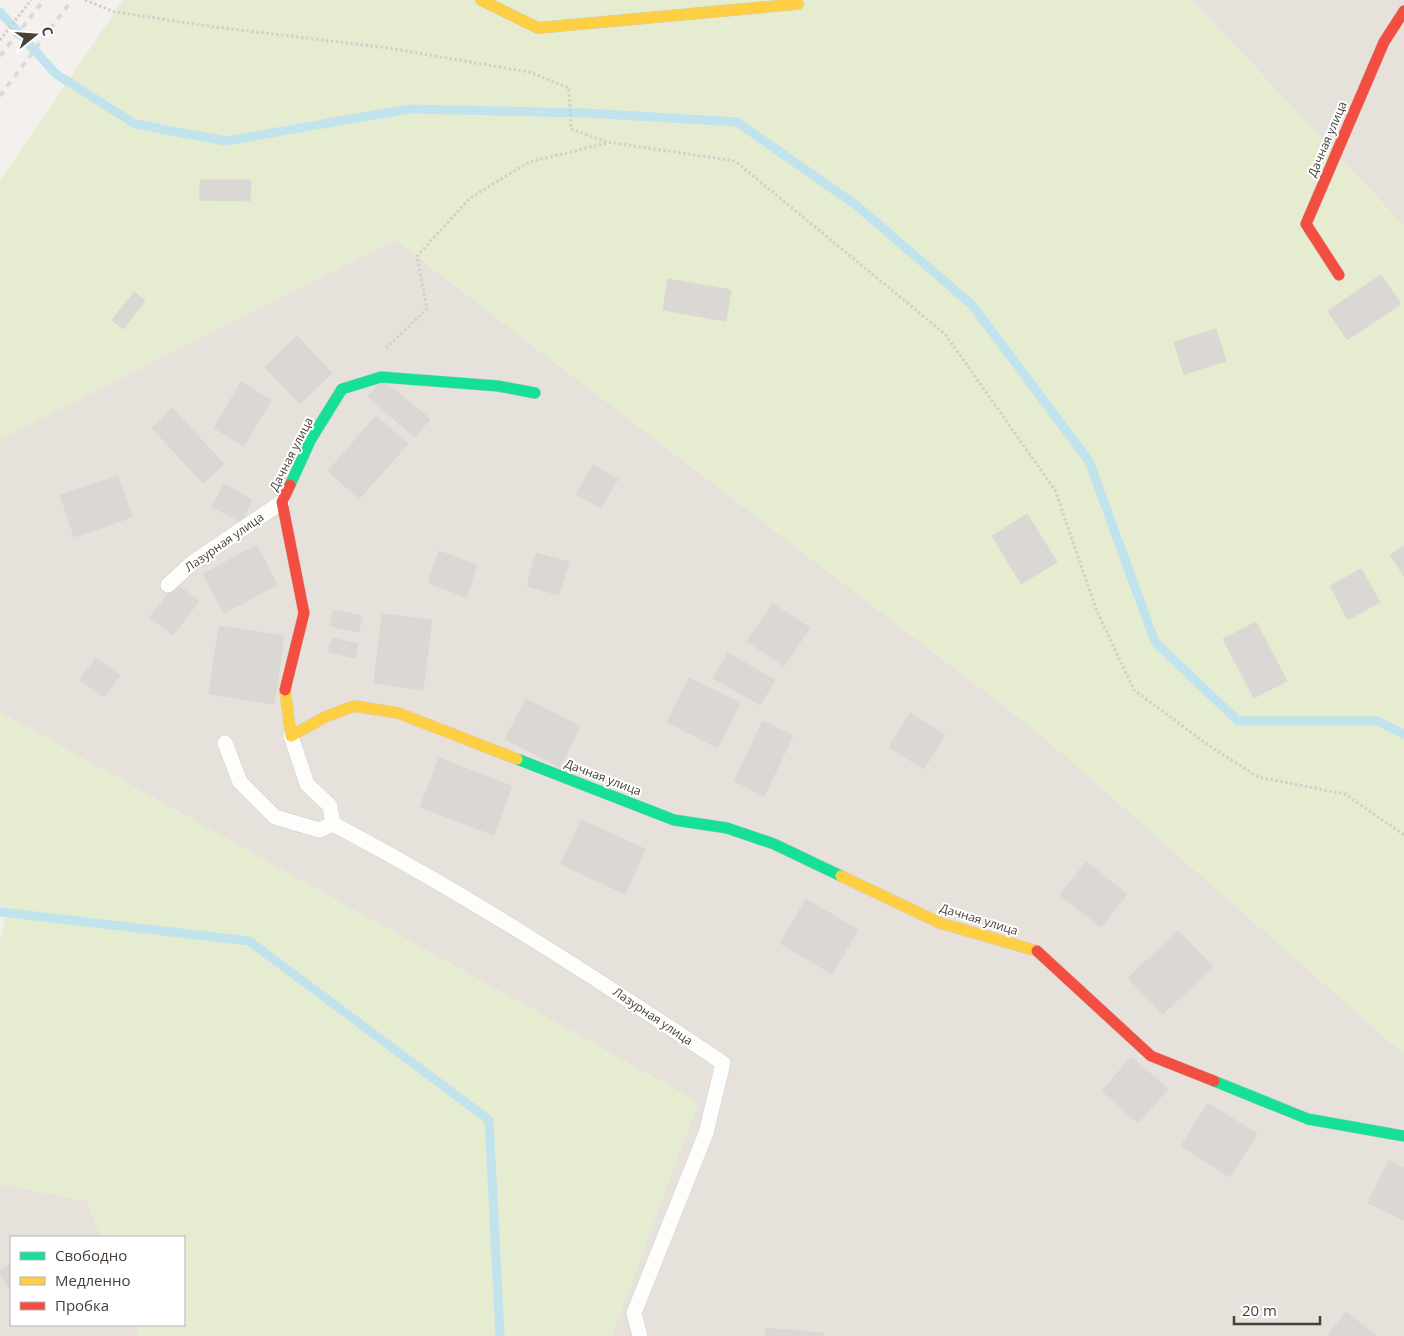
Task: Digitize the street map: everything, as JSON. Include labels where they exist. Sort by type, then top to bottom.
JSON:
[{"type":"street","points":[[481,0],[538,28],[798,4]]},
{"type":"street","name":"Дачная улица","points":[[1339,275],[1306,224],[1384,42],[1404,11]]},
{"type":"street","name":"Дачная улица","points":[[535,393],[498,386],[381,377],[342,390],[311,439],[282,502],[304,613],[284,693],[291,736],[325,718],[354,706],[398,713],[674,820],[727,828],[774,844],[940,923],[1041,952],[1151,1056],[1308,1119],[1404,1136]]},
{"type":"lane","name":"Лазурная улица","points":[[168,585],[192,563],[282,502]]},
{"type":"lane","points":[[225,743],[240,782],[275,817],[319,830],[332,824],[330,806],[307,784],[291,736]]},
{"type":"lane","name":"Лазурная улица","points":[[332,824],[413,866],[590,974],[723,1063],[706,1133],[634,1314],[640,1336]]},
{"type":"path","points":[[0,40],[31,0]]},
{"type":"path","points":[[85,0],[115,12],[215,27],[388,48],[528,72],[569,88],[571,129],[607,142],[735,161],[945,334],[1055,490],[1096,609],[1134,690],[1208,745],[1258,777],[1345,794],[1404,834]]},
{"type":"path","points":[[385,349],[427,309],[417,256],[470,198],[530,162],[607,142]]},
{"type":"shaded area","points":[[1192,0],[1404,0],[1404,226]]},
{"type":"shaded area","points":[[395,240],[1039,733],[1404,1054],[1404,1336],[612,1336],[698,1102],[0,712],[0,439]]},
{"type":"shaded area","points":[[0,1184],[87,1201],[101,1236],[10,1236],[10,1326],[135,1326],[139,1336],[0,1336]]},
{"type":"green space","points":[[123,0],[1192,0],[1404,226],[1404,1054],[1039,733],[395,240],[0,439],[0,181]]},
{"type":"green space","points":[[0,712],[698,1102],[612,1336],[139,1336],[135,1326],[185,1326],[185,1236],[101,1236],[87,1201],[0,1184],[0,940],[6,916],[0,904]]},
{"type":"building","points":[[200,180],[251,180],[250,201],[200,200]]},
{"type":"building","points":[[1381,275],[1401,304],[1347,340],[1328,311]]},
{"type":"building","points":[[668,279],[731,290],[726,321],[663,310]]},
{"type":"building","points":[[134,292],[145,301],[123,329],[112,320]]},
{"type":"building","points":[[1216,329],[1226,361],[1184,374],[1174,342]]},
{"type":"building","points":[[297,336],[332,373],[300,404],[265,367]]},
{"type":"building","points":[[383,380],[430,419],[415,437],[368,397]]},
{"type":"building","points":[[241,382],[271,400],[244,446],[214,428]]},
{"type":"building","points":[[172,408],[224,464],[203,483],[152,428]]},
{"type":"building","points":[[376,416],[408,444],[359,499],[328,471]]},
{"type":"building","points":[[593,465],[618,479],[601,508],[576,494]]},
{"type":"building","points":[[118,476],[132,517],[74,537],[60,495]]},
{"type":"building","points":[[224,484],[252,500],[241,522],[212,507]]},
{"type":"building","points":[[1027,514],[1057,562],[1021,584],[992,536]]},
{"type":"building","points":[[257,545],[277,585],[224,613],[203,574]]},
{"type":"building","points":[[1404,546],[1404,576],[1390,555]]},
{"type":"building","points":[[439,551],[477,565],[466,597],[428,583]]},
{"type":"building","points":[[536,553],[569,562],[559,595],[527,586]]},
{"type":"building","points":[[1361,569],[1380,602],[1348,620],[1330,586]]},
{"type":"building","points":[[176,584],[199,601],[173,635],[150,617]]},
{"type":"building","points":[[773,604],[810,628],[784,666],[747,641]]},
{"type":"building","points":[[333,610],[362,616],[359,632],[330,626]]},
{"type":"building","points":[[382,614],[432,620],[423,690],[374,683]]},
{"type":"building","points":[[1256,622],[1287,681],[1254,698],[1223,639]]},
{"type":"building","points":[[219,626],[284,636],[274,704],[209,694]]},
{"type":"building","points":[[332,638],[358,644],[355,658],[328,652]]},
{"type":"building","points":[[728,653],[775,680],[760,705],[713,678]]},
{"type":"building","points":[[96,658],[120,675],[104,697],[80,680]]},
{"type":"building","points":[[689,678],[740,703],[718,748],[667,722]]},
{"type":"building","points":[[526,699],[580,726],[560,767],[505,739]]},
{"type":"building","points":[[910,713],[945,735],[924,769],[889,747]]},
{"type":"building","points":[[763,721],[793,736],[764,796],[734,781]]},
{"type":"building","points":[[439,758],[512,786],[494,835],[420,807]]},
{"type":"building","points":[[581,820],[645,849],[625,894],[561,864]]},
{"type":"building","points":[[1086,862],[1127,894],[1101,927],[1060,895]]},
{"type":"building","points":[[806,899],[858,930],[832,974],[780,943]]},
{"type":"building","points":[[1178,931],[1213,967],[1163,1014],[1128,978]]},
{"type":"building","points":[[1131,1057],[1168,1089],[1138,1123],[1102,1091]]},
{"type":"building","points":[[1208,1103],[1257,1134],[1230,1177],[1181,1146]]},
{"type":"building","points":[[1389,1160],[1404,1168],[1404,1220],[1368,1203]]},
{"type":"building","points":[[10,1264],[10,1290],[0,1275],[0,1271]]},
{"type":"building","points":[[1346,1312],[1377,1336],[1327,1336]]},
{"type":"building","points":[[765,1328],[823,1333],[823,1336],[765,1336]]},
{"type":"waterway","points":[[0,12],[56,74],[135,124],[225,141],[409,109],[586,113],[737,122],[856,205],[972,305],[1089,461],[1155,642],[1238,721],[1377,721],[1404,734]]},
{"type":"waterway","points":[[0,912],[249,941],[489,1120],[500,1336]]},
{"type":"railway","points":[[0,56],[44,0]]},
{"type":"railway","points":[[0,96],[72,0]]},
{"type":"traffic: fast","points":[[290,485],[311,439],[342,389],[381,377],[498,386],[535,393]]},
{"type":"traffic: fast","points":[[517,759],[674,820],[727,828],[774,844],[841,876]]},
{"type":"traffic: fast","points":[[1214,1081],[1308,1119],[1404,1136]]},
{"type":"traffic: slow","points":[[481,0],[538,28],[798,4]]},
{"type":"traffic: slow","points":[[285,690],[291,736],[325,717],[354,706],[398,713],[517,759]]},
{"type":"traffic: slow","points":[[841,876],[940,923],[1037,951]]},
{"type":"traffic: jam","points":[[1339,275],[1306,224],[1384,42],[1404,11]]},
{"type":"traffic: jam","points":[[285,690],[304,613],[282,502],[290,485]]},
{"type":"traffic: jam","points":[[1037,951],[1151,1056],[1214,1081]]}]
